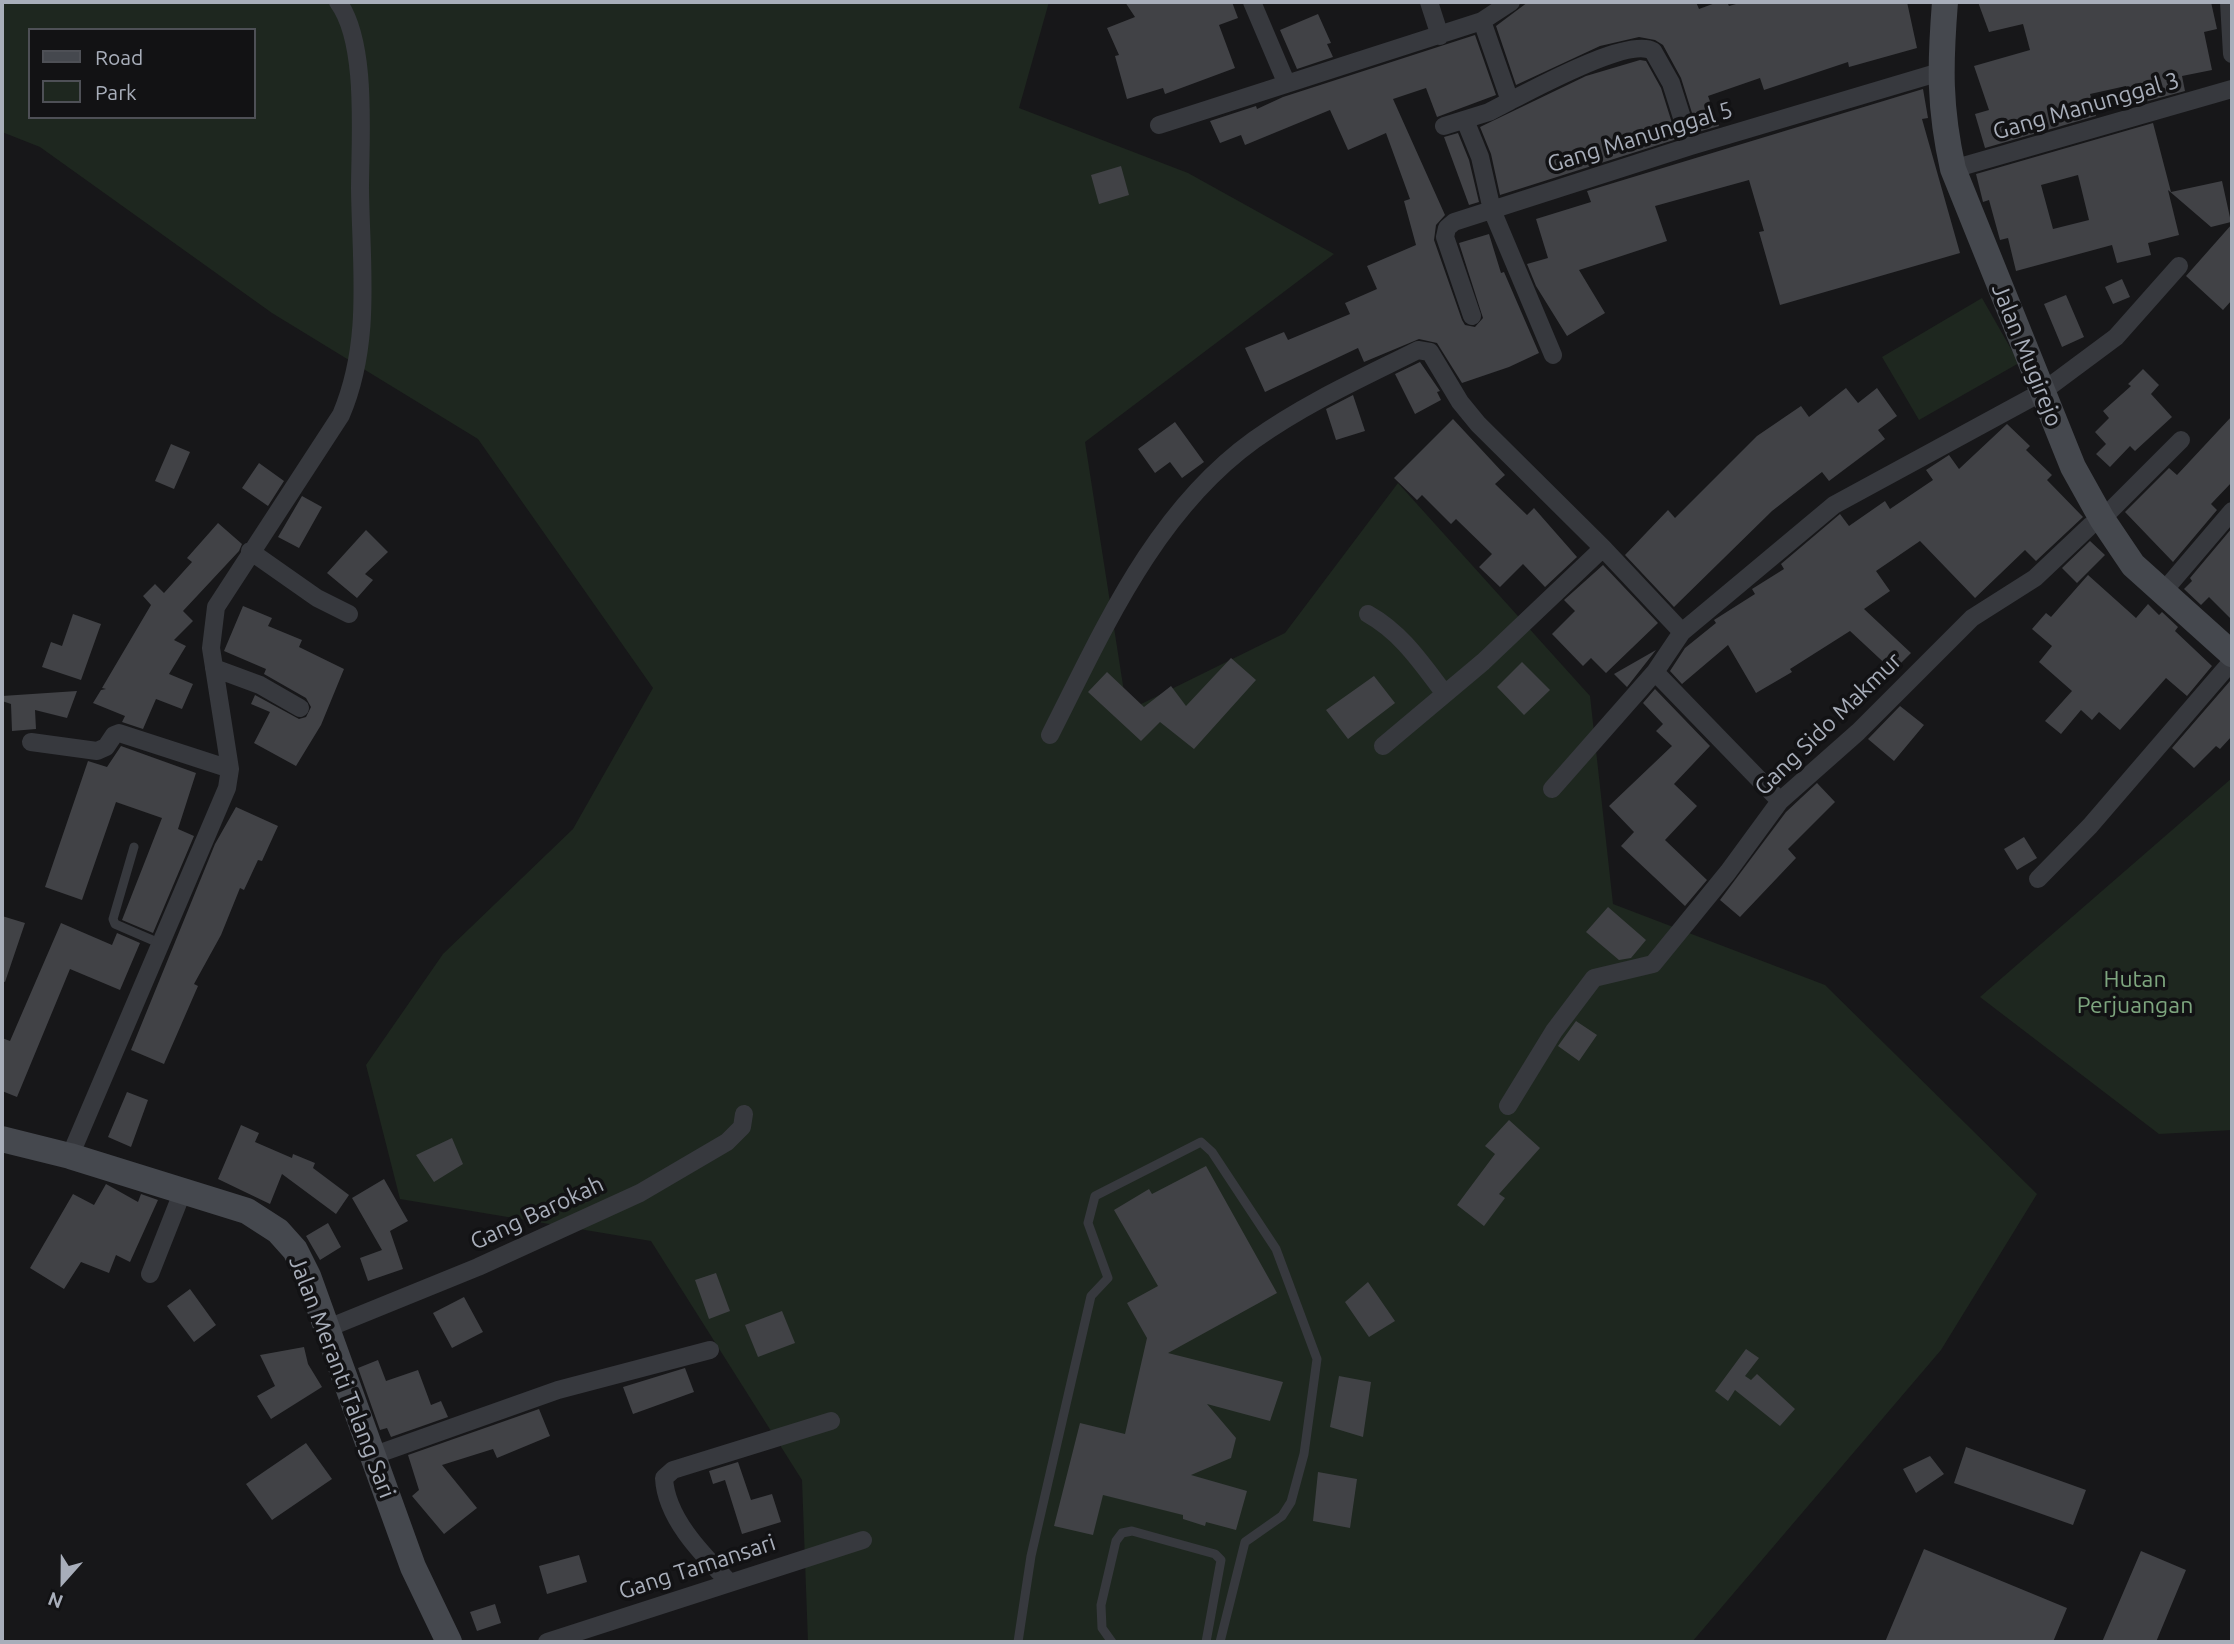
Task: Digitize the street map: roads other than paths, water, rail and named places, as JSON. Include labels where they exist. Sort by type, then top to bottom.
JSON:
[{"type":"street","points":[[70,1156],[227,788],[230,769],[211,648],[216,607],[250,551],[334,427],[353,386],[365,288],[360,190],[362,136],[356,48],[348,16],[338,2]]},
{"type":"street","points":[[1252,2],[1286,82]]},
{"type":"street","points":[[1429,2],[1440,36]]},
{"type":"street","points":[[1158,125],[1286,82],[1440,36],[1482,21],[1511,2]]},
{"type":"street","name":"Jalan Mugirejo","points":[[1945,2],[1940,72],[1942,121],[1953,169],[2073,467],[2102,519],[2133,565],[2232,654]]},
{"type":"street","points":[[2229,2],[2232,54]]},
{"type":"street","points":[[1482,21],[1510,101]]},
{"type":"street","points":[[1444,126],[1510,101],[1619,52],[1649,48],[1660,58],[1671,83],[1691,146]]},
{"type":"street","name":"Gang Manunggal 5","points":[[1472,316],[1445,237],[1447,228],[1454,222],[1691,146],[1940,72]]},
{"type":"street","name":"Gang Manunggal 3","points":[[1953,169],[2232,89]]},
{"type":"street","points":[[1465,120],[1480,157],[1492,210],[1553,355]]},
{"type":"street","points":[[1552,789],[1655,672],[1682,632],[1834,505],[2042,392],[2116,337],[2179,266]]},
{"type":"street","points":[[1050,736],[1135,572],[1179,511],[1252,442],[1309,404],[1418,350],[1430,352],[1460,402],[1478,425],[1603,548],[1682,632]]},
{"type":"street","name":"Gang Sido Makmur","points":[[1507,1106],[1554,1031],[1594,978],[1653,964],[1728,872],[1780,801],[1858,732],[1972,618],[2035,578],[2090,526],[2102,519],[2181,440]]},
{"type":"street","points":[[2162,593],[2232,511]]},
{"type":"street","points":[[1383,746],[1445,694],[1603,548]]},
{"type":"street","points":[[250,551],[317,598],[349,614]]},
{"type":"street","points":[[1368,614],[1387,624],[1445,694]]},
{"type":"street","points":[[2038,879],[2091,827],[2232,661]]},
{"type":"street","points":[[214,668],[260,685],[300,708]]},
{"type":"street","points":[[1655,672],[1780,801]]},
{"type":"street","points":[[31,742],[97,751],[106,747],[114,735],[119,733],[230,769]]},
{"type":"street","name":"Gang Barokah","points":[[328,1328],[478,1267],[640,1193],[727,1142],[742,1127],[744,1114]]},
{"type":"street","name":"Jalan Meranti Talang Sari","points":[[2,1139],[70,1156],[247,1211],[278,1231],[295,1250],[328,1328],[413,1567],[449,1642]]},
{"type":"street","points":[[150,1274],[182,1193]]},
{"type":"street","points":[[372,1456],[558,1390],[710,1350]]},
{"type":"street","points":[[729,1582],[692,1540],[668,1502],[664,1478],[673,1470],[831,1422]]},
{"type":"street","name":"Gang Tamansari","points":[[547,1642],[863,1540]]},
{"type":"lane","points":[[134,847],[115,911],[115,924],[159,943]]},
{"type":"lane","points":[[1018,1642],[1031,1556],[1091,1296],[1108,1278],[1088,1223],[1095,1196],[1200,1142],[1212,1152],[1276,1249],[1317,1359],[1304,1454],[1291,1502],[1282,1516],[1245,1542],[1220,1642]]},
{"type":"lane","points":[[1112,1642],[1102,1628],[1101,1605],[1116,1541],[1122,1533],[1132,1531],[1215,1554],[1222,1560],[1206,1642]]},
{"type":"park label","name":"Hutan Perjuangan","points":[[2135,992]]}]
